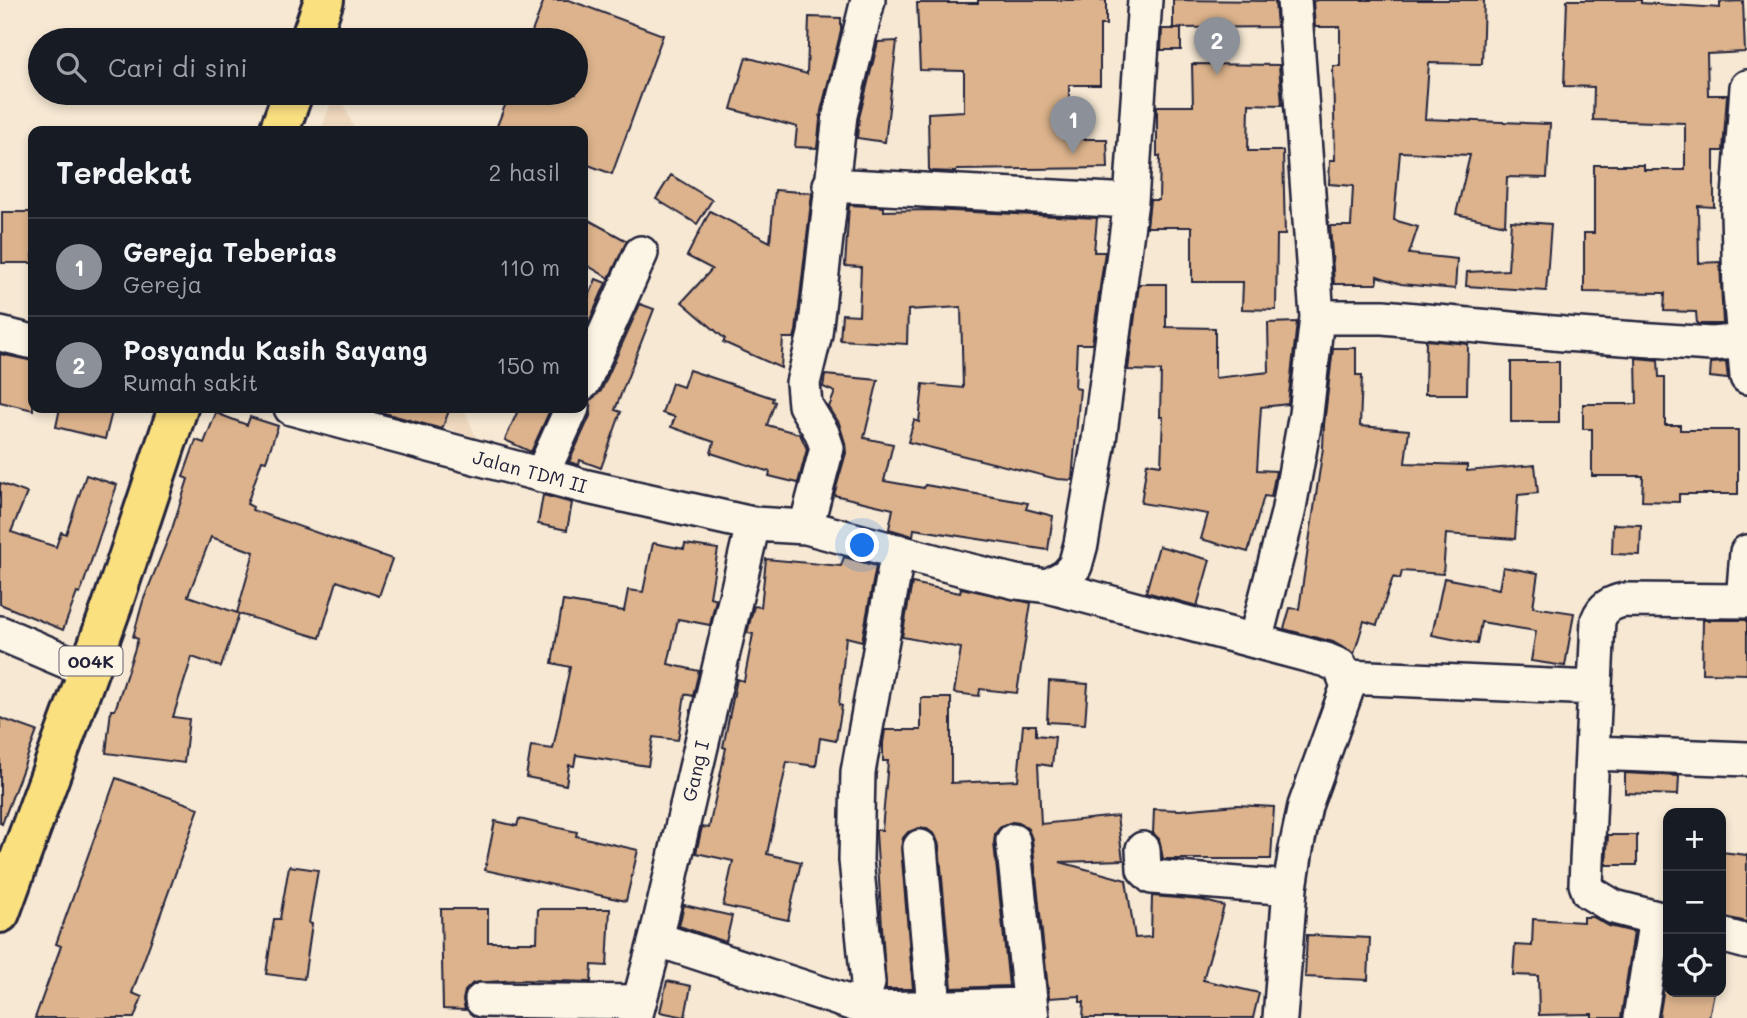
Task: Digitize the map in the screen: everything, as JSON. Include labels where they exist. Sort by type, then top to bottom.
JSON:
[{"type":"main road","points":[[314,28],[324,0]]},
{"type":"main road","points":[[281,126],[289,105]]},
{"type":"main road","name":"004K","points":[[0,913],[112,606],[176,413]]},
{"type":"street","points":[[806,527],[827,448],[822,433],[805,405],[803,383],[815,334],[839,115],[868,0]]},
{"type":"street","points":[[1048,586],[1066,576],[1075,566],[1107,388],[1131,201],[1144,0]]},
{"type":"street","points":[[1255,641],[1288,513],[1306,414],[1317,317],[1294,0]]},
{"type":"street","points":[[1747,87],[1738,211],[1740,292],[1747,377]]},
{"type":"street","points":[[831,185],[1131,201]]},
{"type":"street","points":[[588,372],[641,253]]},
{"type":"street","points":[[1317,317],[1382,317],[1711,344],[1746,341]]},
{"type":"street","points":[[0,334],[28,341]]},
{"type":"street","name":"Jalan TDM II","points":[[310,413],[542,474],[762,525],[806,527],[1005,579],[1048,586],[1326,660],[1340,666],[1346,677]]},
{"type":"street","points":[[542,474],[570,413]]},
{"type":"street","name":"Gang I","points":[[637,1010],[762,525]]},
{"type":"street","points":[[857,1005],[864,996],[868,983],[856,860],[859,772],[898,551]]},
{"type":"street","points":[[1640,1018],[1662,919],[1614,907],[1589,892],[1586,884],[1598,620],[1611,603],[1624,600],[1745,601],[1747,552]]},
{"type":"street","points":[[0,633],[87,670]]},
{"type":"street","points":[[1279,1018],[1290,888],[1306,806],[1348,687],[1346,677],[1595,688]]},
{"type":"street","points":[[1594,752],[1747,759]]},
{"type":"street","points":[[656,939],[875,1009],[1031,1012],[1013,841]]},
{"type":"street","points":[[920,847],[934,1012]]},
{"type":"street","points":[[1143,849],[1144,869],[1152,877],[1290,888]]},
{"type":"street","points":[[1726,936],[1747,942]]},
{"type":"street","points":[[482,1000],[637,1010]]},
{"type":"shaded area","points":[[330,105],[344,105],[353,126],[323,126]]},
{"type":"shaded area","points":[[403,413],[466,413],[476,438]]},
{"type":"building","points":[[544,0],[569,0],[663,35],[612,174],[588,165],[588,126],[497,126],[505,105],[588,105],[588,28],[534,28]]},
{"type":"building","points":[[978,0],[1106,0],[1106,25],[1100,25],[1100,85],[1069,85],[1069,139],[1107,139],[1108,168],[929,171],[928,113],[964,111],[964,71],[920,70],[917,3],[978,3]]},
{"type":"building","points":[[1173,0],[1275,1],[1277,27],[1173,28]]},
{"type":"building","points":[[1484,0],[1482,64],[1429,63],[1425,119],[1550,124],[1547,178],[1507,177],[1505,225],[1456,214],[1470,155],[1400,152],[1394,220],[1418,227],[1409,254],[1457,259],[1455,289],[1401,284],[1377,276],[1377,284],[1334,284],[1330,226],[1351,226],[1353,186],[1329,184],[1330,160],[1335,160],[1333,66],[1340,66],[1340,27],[1315,27],[1313,1]]},
{"type":"building","points":[[1567,0],[1641,0],[1641,3],[1720,8],[1720,2],[1743,1],[1745,52],[1707,54],[1708,95],[1727,95],[1723,151],[1714,151],[1714,207],[1698,206],[1699,263],[1720,262],[1723,324],[1697,324],[1696,312],[1664,311],[1665,293],[1584,292],[1584,233],[1594,233],[1594,165],[1644,165],[1644,170],[1685,170],[1685,123],[1593,120],[1594,87],[1564,86]]},
{"type":"building","points":[[809,17],[841,18],[841,31],[821,111],[817,148],[795,147],[797,127],[731,109],[746,57],[807,74]]},
{"type":"building","points":[[1162,29],[1181,29],[1181,50],[1161,50]]},
{"type":"building","points":[[897,41],[885,142],[857,138],[859,118],[878,42]]},
{"type":"building","points":[[1192,64],[1279,65],[1282,105],[1249,104],[1248,151],[1283,151],[1285,235],[1277,235],[1276,310],[1242,309],[1243,282],[1192,282],[1192,227],[1147,227],[1150,200],[1159,200],[1157,106],[1193,106]]},
{"type":"building","points":[[671,175],[712,200],[697,224],[656,199]]},
{"type":"building","points":[[775,190],[812,193],[796,331],[794,338],[783,338],[781,368],[723,342],[725,339],[682,302],[712,269],[687,256],[710,211],[770,242]]},
{"type":"building","points":[[849,205],[884,207],[884,211],[930,210],[1097,218],[1094,252],[1105,252],[1092,344],[1077,344],[1075,388],[1080,389],[1072,480],[1057,479],[908,442],[914,420],[919,422],[923,384],[963,388],[961,307],[908,310],[907,344],[840,340],[842,314],[859,315],[861,267],[845,266]]},
{"type":"building","points":[[2,212],[28,212],[28,263],[2,263]]},
{"type":"building","points":[[588,220],[627,241],[609,278],[588,266]]},
{"type":"building","points":[[1511,221],[1551,224],[1546,291],[1466,286],[1467,272],[1508,270]]},
{"type":"building","points":[[596,279],[606,283],[588,324],[588,298]]},
{"type":"building","points":[[1139,284],[1166,284],[1166,327],[1215,328],[1215,378],[1269,372],[1268,323],[1297,322],[1288,404],[1261,407],[1257,470],[1276,471],[1271,497],[1264,496],[1248,552],[1201,539],[1208,514],[1141,503],[1147,463],[1161,465],[1163,417],[1160,417],[1161,371],[1128,370]]},
{"type":"building","points":[[640,304],[654,309],[615,410],[621,412],[601,468],[580,460],[579,465],[569,462],[590,416],[589,401],[601,391]]},
{"type":"building","points":[[1426,340],[1468,344],[1467,394],[1425,394]]},
{"type":"building","points":[[1333,348],[1356,348],[1356,375],[1362,375],[1360,426],[1409,430],[1405,463],[1467,465],[1467,471],[1535,465],[1538,493],[1518,495],[1515,539],[1446,534],[1443,574],[1402,571],[1400,579],[1393,577],[1377,625],[1364,621],[1354,654],[1333,642],[1284,629],[1290,608],[1299,609],[1323,448]]},
{"type":"building","points":[[0,354],[28,360],[28,409],[0,402]]},
{"type":"building","points":[[1636,358],[1658,360],[1659,377],[1665,377],[1665,425],[1680,425],[1680,430],[1738,430],[1738,494],[1679,494],[1679,502],[1642,501],[1643,476],[1592,476],[1592,429],[1583,429],[1583,404],[1637,404]]},
{"type":"building","points":[[1511,362],[1559,362],[1559,422],[1511,422]]},
{"type":"building","points":[[1726,362],[1728,379],[1710,377],[1711,363]]},
{"type":"building","points":[[689,370],[773,398],[772,401],[775,402],[767,425],[800,434],[807,449],[798,483],[769,476],[770,472],[711,453],[714,442],[671,427],[675,417],[662,413],[672,383],[683,387]]},
{"type":"building","points":[[825,375],[878,380],[864,438],[893,444],[884,481],[924,488],[925,485],[1028,503],[1026,509],[1053,516],[1048,550],[914,529],[913,536],[889,529],[893,509],[834,495],[846,453],[839,423],[829,407],[835,392],[823,387]]},
{"type":"building","points":[[59,413],[112,413],[105,439],[56,427]]},
{"type":"building","points":[[216,413],[247,425],[250,417],[278,426],[266,461],[262,460],[247,504],[253,507],[252,510],[392,559],[379,596],[337,581],[320,638],[239,614],[221,667],[192,657],[173,717],[189,719],[184,763],[106,753],[111,710],[115,710],[138,639],[133,637],[143,601],[172,529],[188,479],[183,477],[196,440],[204,443]],"holes":[[[211,537],[254,552],[237,613],[188,596]]]},
{"type":"building","points":[[384,413],[448,413],[442,429]]},
{"type":"building","points":[[517,413],[549,413],[531,452],[505,440]]},
{"type":"building","points":[[86,475],[117,485],[80,594],[77,593],[63,630],[0,604],[0,483],[27,493],[11,532],[56,547],[61,532],[66,534]]},
{"type":"building","points":[[543,495],[572,503],[567,530],[538,524]]},
{"type":"building","points":[[1613,524],[1641,525],[1640,555],[1612,554]]},
{"type":"building","points":[[653,543],[684,549],[685,544],[718,549],[710,597],[716,599],[710,625],[678,619],[668,664],[699,671],[693,696],[685,694],[678,740],[653,737],[648,766],[576,755],[574,766],[569,765],[566,785],[526,777],[531,746],[553,749],[570,667],[552,663],[563,601],[624,611],[628,590],[643,592]]},
{"type":"building","points":[[1159,546],[1210,560],[1197,606],[1146,592]]},
{"type":"building","points":[[844,557],[876,566],[862,641],[846,637],[839,705],[842,706],[836,741],[820,738],[816,766],[787,762],[767,854],[801,862],[788,920],[723,906],[733,861],[696,853],[702,827],[709,828],[737,679],[744,681],[753,634],[747,633],[754,606],[761,607],[766,559],[841,566]]},
{"type":"building","points":[[1503,567],[1538,573],[1533,607],[1574,613],[1565,666],[1531,661],[1536,631],[1481,622],[1477,644],[1432,635],[1444,578],[1499,589]]},
{"type":"building","points":[[912,583],[960,593],[961,588],[1031,603],[1017,693],[980,689],[979,696],[954,693],[961,648],[902,637]]},
{"type":"building","points":[[1703,620],[1747,620],[1747,674],[1702,673]]},
{"type":"building","points":[[1049,681],[1088,684],[1085,724],[1047,722]]},
{"type":"building","points":[[921,698],[951,698],[951,783],[1018,780],[1023,725],[1036,725],[1036,735],[1055,737],[1052,766],[1038,764],[1041,824],[1117,816],[1123,860],[1060,862],[1126,880],[1135,938],[1151,937],[1152,896],[1201,900],[1224,906],[1203,980],[1259,993],[1253,1018],[1083,1018],[1084,1002],[1080,1002],[1080,996],[1049,998],[1032,839],[1028,829],[1020,823],[1012,822],[1001,826],[995,834],[994,843],[1009,986],[952,988],[939,845],[935,835],[927,829],[919,828],[908,832],[903,838],[901,848],[913,989],[886,989],[876,833],[876,830],[882,830],[888,761],[883,761],[883,743],[885,730],[921,730]]},
{"type":"building","points":[[0,718],[37,731],[2,824],[0,823]]},
{"type":"building","points":[[1625,773],[1679,776],[1678,795],[1625,793]]},
{"type":"building","points":[[116,778],[199,808],[132,993],[142,997],[134,1018],[35,1018],[61,946],[56,944]]},
{"type":"building","points":[[1237,805],[1274,807],[1271,859],[1163,859],[1159,839],[1153,833],[1154,809],[1180,810]]},
{"type":"building","points":[[519,819],[638,850],[626,901],[485,870],[495,821],[517,826]]},
{"type":"building","points":[[1608,835],[1637,835],[1637,865],[1606,865]]},
{"type":"building","points":[[1726,853],[1747,855],[1747,922],[1726,917]]},
{"type":"building","points":[[289,866],[318,870],[309,923],[312,924],[304,979],[266,974],[274,919],[280,919]]},
{"type":"building","points":[[684,905],[732,916],[726,942],[679,926]]},
{"type":"building","points":[[441,909],[488,909],[488,942],[537,942],[538,909],[610,909],[607,966],[592,965],[591,982],[519,980],[473,983],[465,991],[465,1010],[443,1009]]},
{"type":"building","points":[[1583,917],[1593,917],[1609,926],[1634,932],[1621,1018],[1592,1018],[1592,1014],[1539,1015],[1538,976],[1513,975],[1515,945],[1532,946],[1533,919],[1583,922]]},
{"type":"building","points":[[1307,935],[1370,938],[1368,980],[1305,977]]},
{"type":"building","points":[[667,981],[691,986],[685,1017],[660,1012]]},
{"type":"building","points":[[1663,994],[1663,997],[1713,997],[1709,1018],[1659,1018]]},
{"type":"place","name":"Posyandu Kasih Sayang","points":[[1217,75]]},
{"type":"place","name":"Gereja Teberias","points":[[1073,154]]}]
